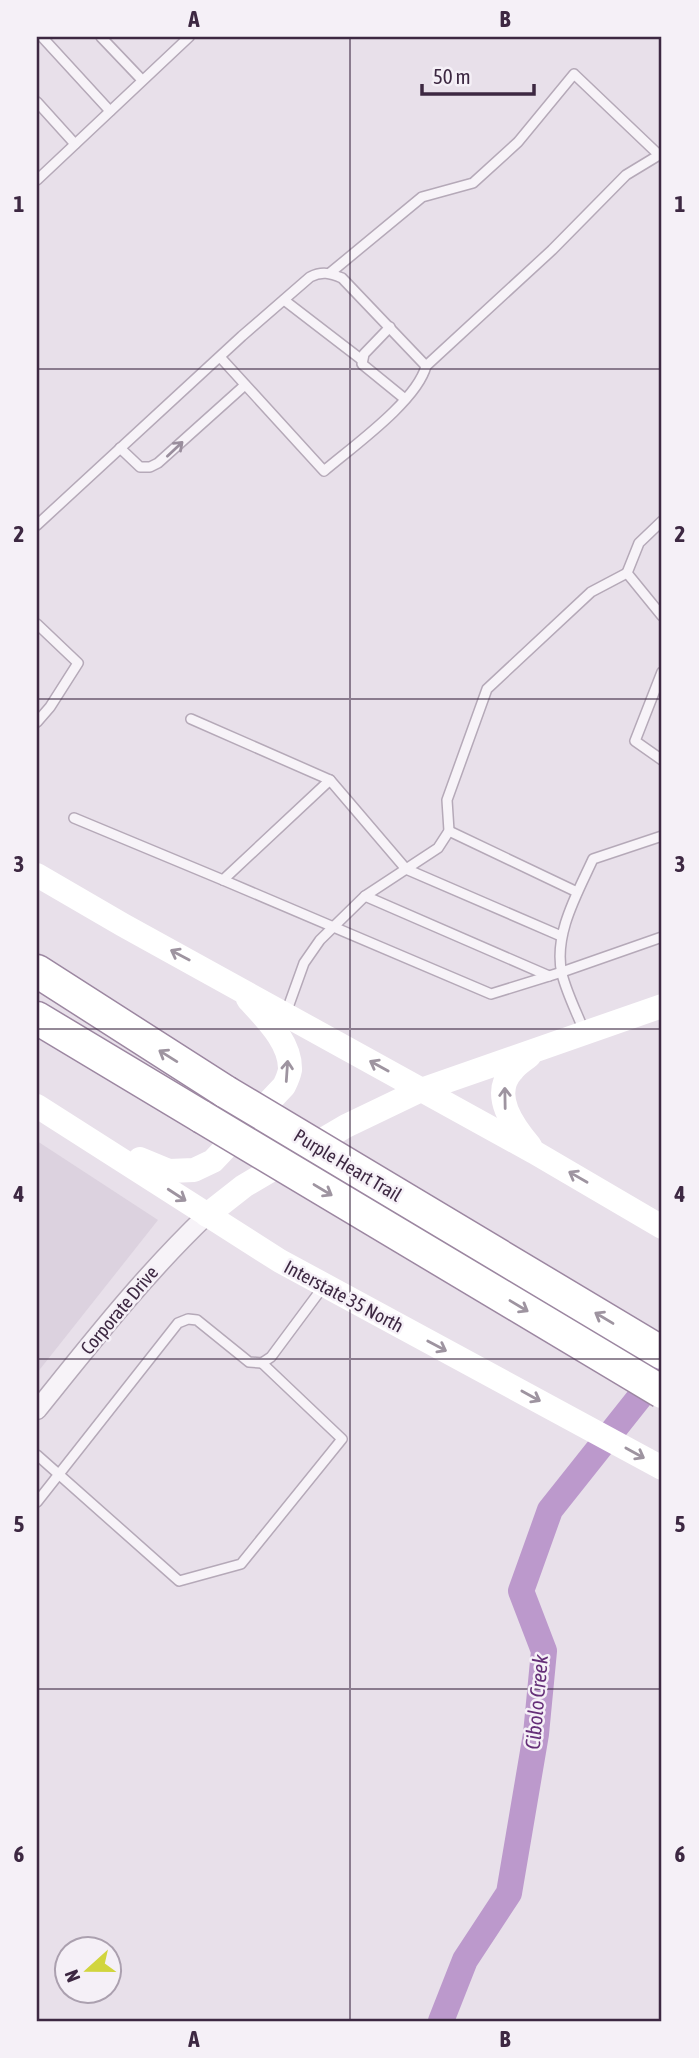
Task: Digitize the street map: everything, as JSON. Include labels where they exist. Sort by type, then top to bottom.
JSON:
[{"type":"highway","name":"Purple Heart Trail","points":[[37,971],[226,1092],[662,1353]]},
{"type":"highway","name":"Purple Heart Trail","points":[[37,1018],[662,1392]]},
{"type":"main road","points":[[37,875],[534,1152],[662,1227]]},
{"type":"main road","points":[[78,1132],[169,1171],[194,1170],[213,1161],[285,1086],[290,1070],[285,1048],[275,1030],[237,985]]},
{"type":"main road","points":[[207,1215],[244,1186],[346,1126],[421,1090],[662,1006]]},
{"type":"main road","points":[[534,1152],[513,1126],[505,1109],[504,1090],[509,1073],[537,1049]]},
{"type":"main road","name":"Interstate 35 North","points":[[37,1106],[280,1261],[662,1468]]},
{"type":"street","name":"Corporate Drive","points":[[37,1410],[132,1293],[207,1215]]},
{"type":"lane","points":[[101,37],[142,80]]},
{"type":"lane","points":[[37,180],[189,37]]},
{"type":"lane","points":[[42,40],[110,111]]},
{"type":"lane","points":[[37,525],[220,357],[310,277],[330,273],[422,197],[473,183],[518,142],[574,74],[659,155],[626,175],[552,250],[426,366],[423,376],[396,410],[324,471],[220,357]]},
{"type":"lane","points":[[37,102],[75,144]]},
{"type":"lane","points":[[330,273],[342,278],[426,366]]},
{"type":"lane","points":[[284,300],[362,360],[366,368],[405,399]]},
{"type":"lane","points":[[362,360],[390,327]]},
{"type":"lane","points":[[120,448],[140,467],[150,467],[158,463],[245,385]]},
{"type":"lane","points":[[286,1013],[304,963],[320,940],[365,896],[438,848],[449,831],[447,800],[487,689],[591,593],[627,573],[639,543],[662,521]]},
{"type":"lane","points":[[627,573],[662,615]]},
{"type":"lane","points":[[37,624],[78,663],[50,707],[37,722]]},
{"type":"lane","points":[[662,672],[635,741],[662,760]]},
{"type":"lane","points":[[191,719],[331,780],[406,869],[561,936]]},
{"type":"lane","points":[[223,880],[331,780]]},
{"type":"lane","points":[[74,818],[491,994],[662,937]]},
{"type":"lane","points":[[449,831],[578,892]]},
{"type":"lane","points":[[584,1033],[562,972],[561,936],[578,892],[593,859],[662,836]]},
{"type":"lane","points":[[365,896],[549,976]]},
{"type":"lane","points":[[37,1502],[178,1324],[188,1319],[197,1320],[249,1362],[262,1363],[271,1357],[325,1285]]},
{"type":"lane","points":[[37,1455],[179,1581],[241,1564],[342,1438],[262,1363]]},
{"type":"shaded area","points":[[37,1141],[158,1220],[37,1373]]},
{"type":"waterway","name":"Cibolo Creek","points":[[441,2021],[465,1960],[509,1893],[536,1734],[544,1651],[521,1591],[550,1510],[662,1369]]}]
